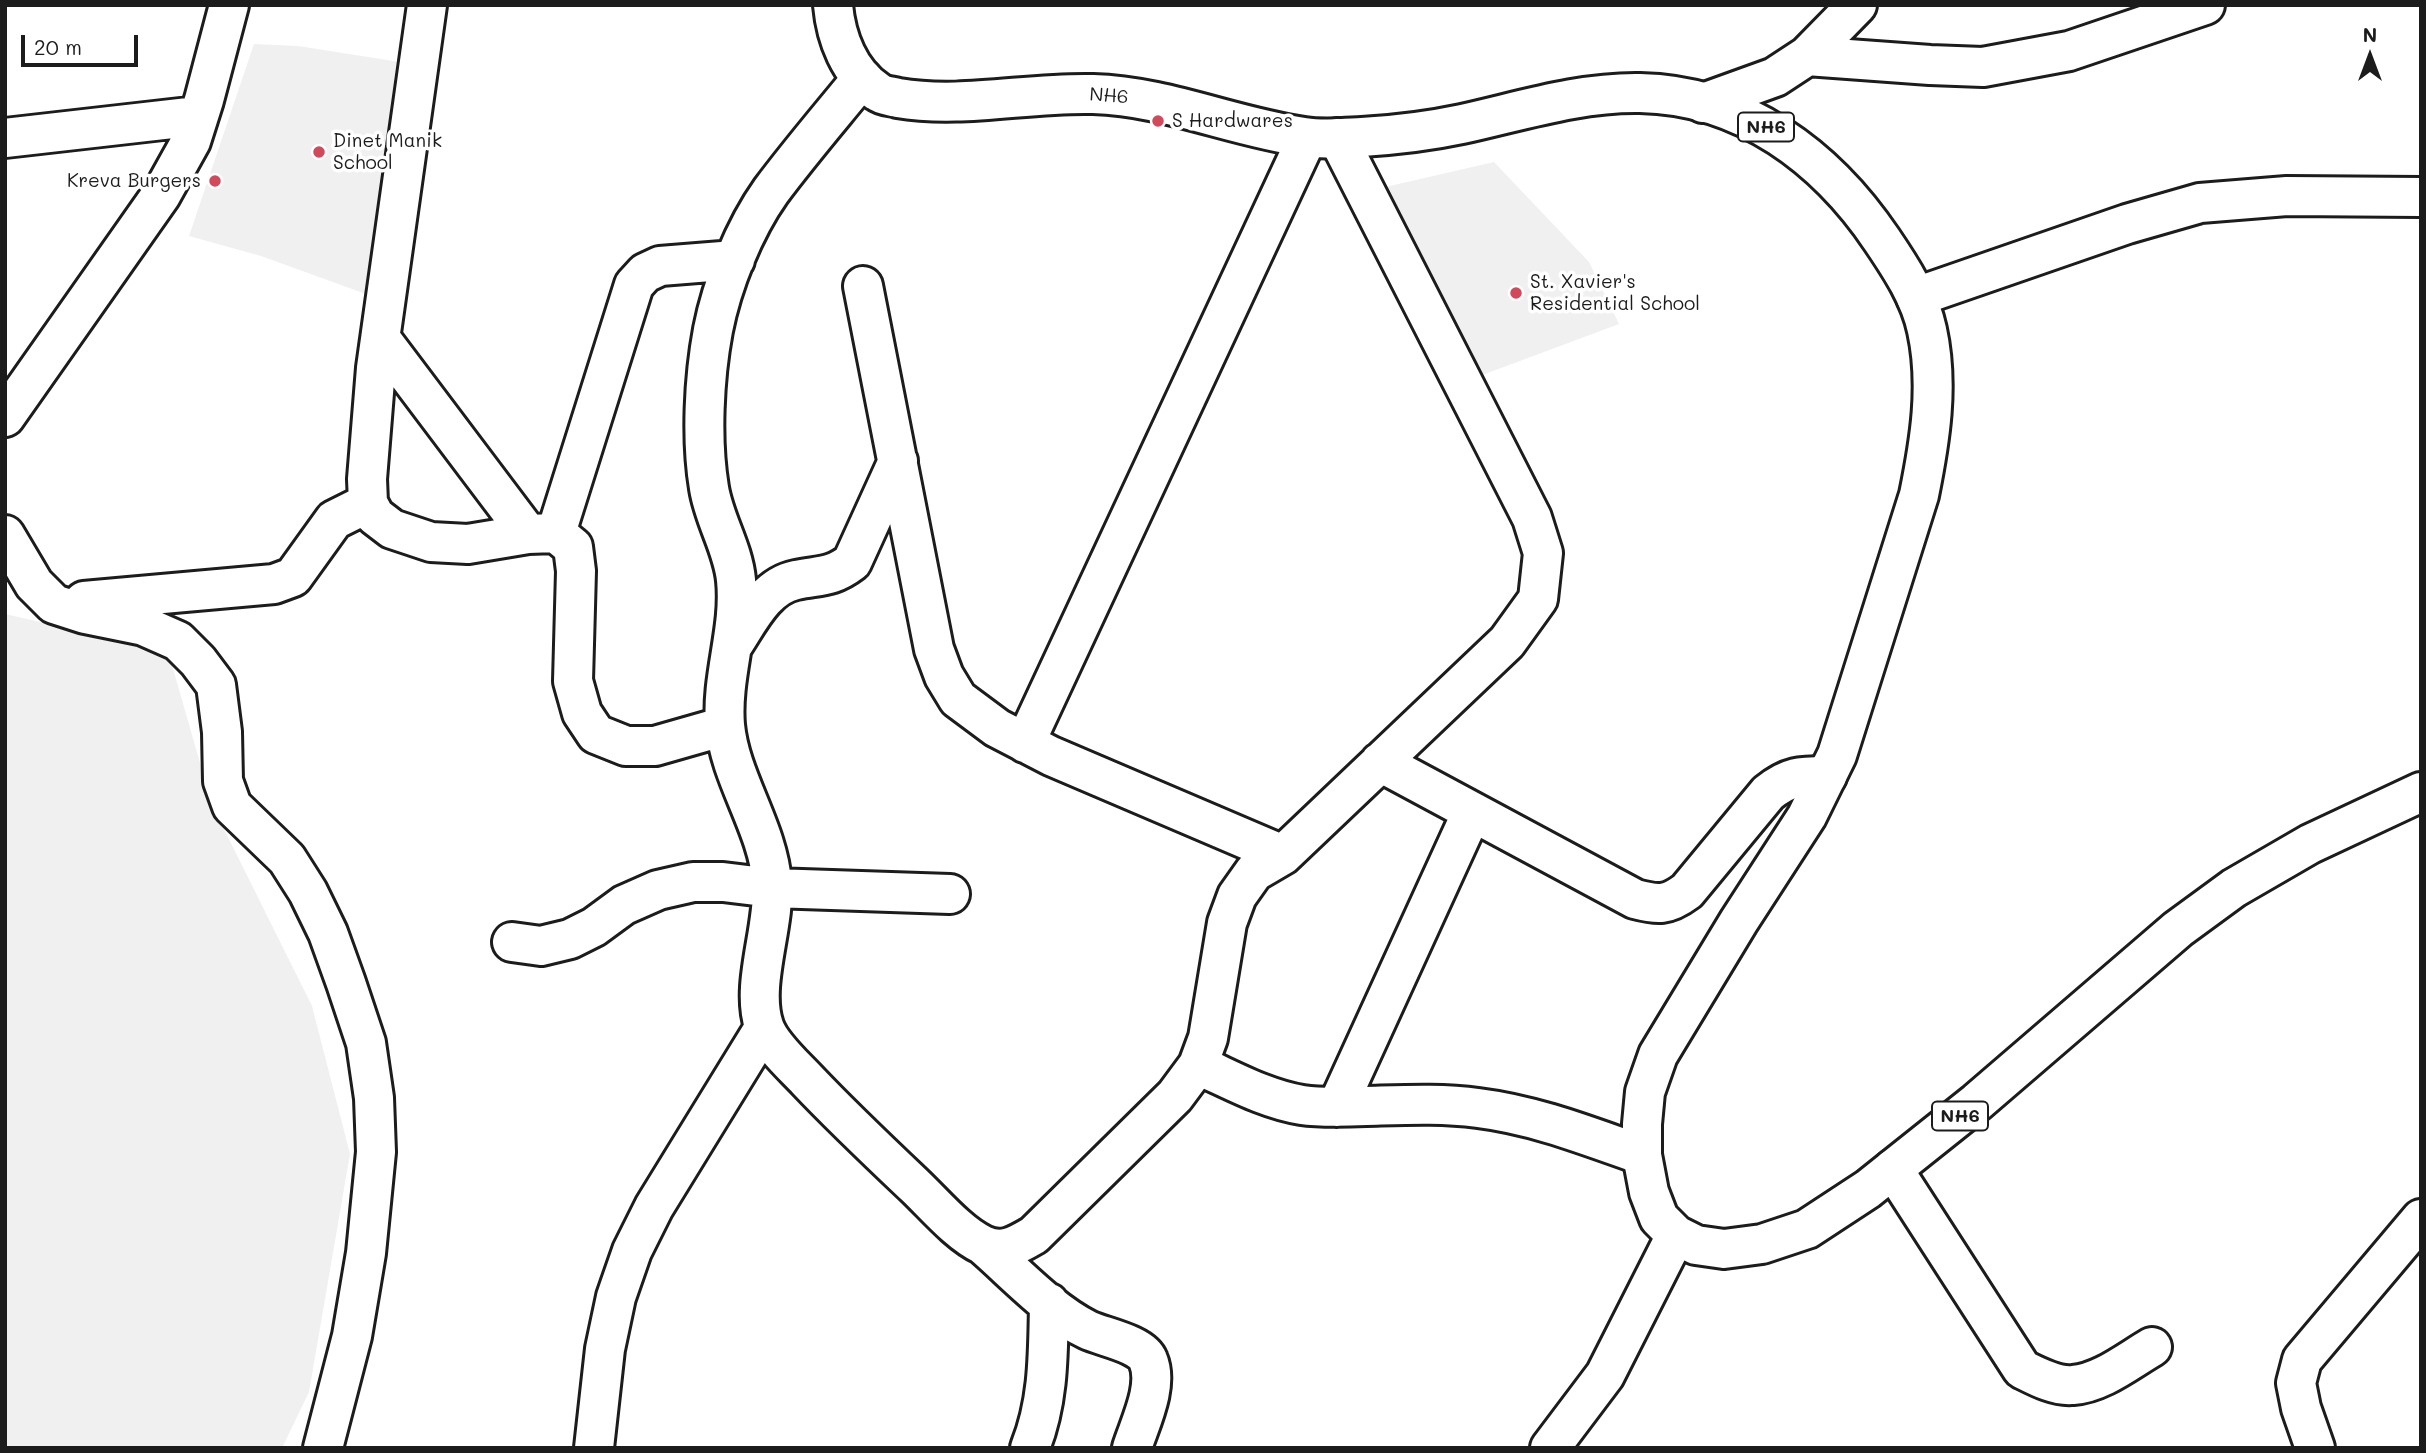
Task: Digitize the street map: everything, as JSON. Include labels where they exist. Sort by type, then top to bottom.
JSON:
[{"type":"main road","points":[[5,417],[161,195],[191,141],[229,5]]},
{"type":"main road","points":[[428,5],[381,339],[367,479],[368,503],[375,516],[392,529],[431,542],[468,544],[542,533]]},
{"type":"main road","name":"NH6","points":[[833,5],[835,26],[845,53],[862,78],[880,94],[916,101],[1089,94],[1127,96],[1174,105],[1269,131],[1323,138],[1418,132],[1602,94],[1641,93],[1671,96],[1703,103],[1770,129],[1813,159],[1853,200],[1874,228],[1916,297],[1927,330],[1932,365],[1933,404],[1928,452],[1919,495],[1837,755],[1807,816],[1658,1055],[1645,1092],[1642,1156],[1649,1192],[1659,1218],[1676,1235],[1696,1245],[1724,1250],[1762,1244],[1807,1229],[1894,1169],[1987,1093],[2125,972],[2234,888],[2310,844],[2421,792]]},
{"type":"main road","points":[[1703,103],[1775,77],[1807,56],[1857,5]]},
{"type":"main road","points":[[1807,56],[1983,66],[2069,51],[2205,5]]},
{"type":"main road","points":[[862,78],[769,194],[734,260],[713,328],[706,383],[709,488],[732,557],[736,579],[737,609],[725,726],[733,757],[769,858],[772,888],[759,999],[764,1028],[783,1054],[840,1116],[960,1229],[984,1246],[1049,1303],[1087,1329],[1136,1348],[1148,1358],[1152,1376],[1149,1396],[1132,1448]]},
{"type":"main road","points":[[5,138],[198,116]]},
{"type":"main road","points":[[1025,743],[1323,138]]},
{"type":"main road","points":[[984,1246],[1009,1249],[1034,1235],[1175,1097],[1198,1065],[1208,1038],[1227,923],[1237,895],[1254,872],[1283,855],[1507,642],[1538,599],[1543,553],[1532,518],[1323,138]]},
{"type":"main road","points":[[1916,297],[2127,224],[2200,203],[2287,195],[2421,197]]},
{"type":"main road","points":[[542,533],[634,285],[645,273],[660,266],[734,260]]},
{"type":"main road","points":[[863,286],[934,649],[944,676],[958,699],[997,728],[1051,756],[1283,855]]},
{"type":"main road","points":[[381,339],[542,533],[573,547],[576,571],[573,681],[582,713],[596,734],[626,747],[655,747],[725,726]]},
{"type":"main road","points":[[732,647],[758,607],[773,591],[793,580],[839,572],[852,562],[898,461]]},
{"type":"main road","points":[[54,604],[274,584],[293,577],[334,520],[368,503]]},
{"type":"main road","points":[[5,535],[34,584],[54,604],[85,614],[144,626],[178,642],[198,661],[216,685],[222,732],[223,782],[232,806],[287,859],[308,892],[328,933],[366,1043],[374,1098],[376,1152],[366,1253],[352,1336],[323,1448]]},
{"type":"main road","points":[[1380,762],[1635,900],[1658,905],[1674,901],[1687,891],[1768,793],[1781,783],[1799,776],[1827,776]]},
{"type":"main road","points":[[1337,1107],[1472,812]]},
{"type":"main road","points":[[512,942],[541,946],[570,939],[594,927],[624,905],[657,890],[693,882],[723,882],[772,888],[950,894]]},
{"type":"main road","points":[[594,1448],[605,1349],[616,1297],[632,1251],[654,1207],[764,1028]]},
{"type":"main road","points":[[1198,1065],[1270,1097],[1303,1105],[1337,1107],[1441,1104],[1481,1108],[1522,1115],[1566,1128],[1642,1156]]},
{"type":"main road","points":[[1894,1169],[2022,1369],[2043,1380],[2072,1386],[2104,1376],[2152,1347]]},
{"type":"main road","points":[[2315,1448],[2301,1408],[2296,1383],[2302,1360],[2421,1219]]},
{"type":"main road","points":[[1550,1448],[1605,1375],[1676,1235]]},
{"type":"main road","points":[[1030,1448],[1044,1402],[1048,1369],[1049,1303]]},
{"type":"shaded area","name":"Dinet Manik School","points":[[254,44],[298,46],[438,68],[388,302],[261,256],[189,236]]},
{"type":"shaded area","name":"St. Xavier's Residential School","points":[[1494,162],[1589,262],[1619,324],[1477,377],[1368,191]]},
{"type":"shaded area","points":[[5,614],[168,651],[212,805],[312,1006],[350,1154],[309,1392],[282,1448],[5,1448]]},
{"type":"place","name":"S Hardwares","points":[[1158,121]]},
{"type":"place","name":"Dinet Manik School","points":[[319,152]]},
{"type":"place","name":"Kreva Burgers","points":[[215,181]]},
{"type":"place","name":"St. Xavier's Residential School","points":[[1516,293]]}]
